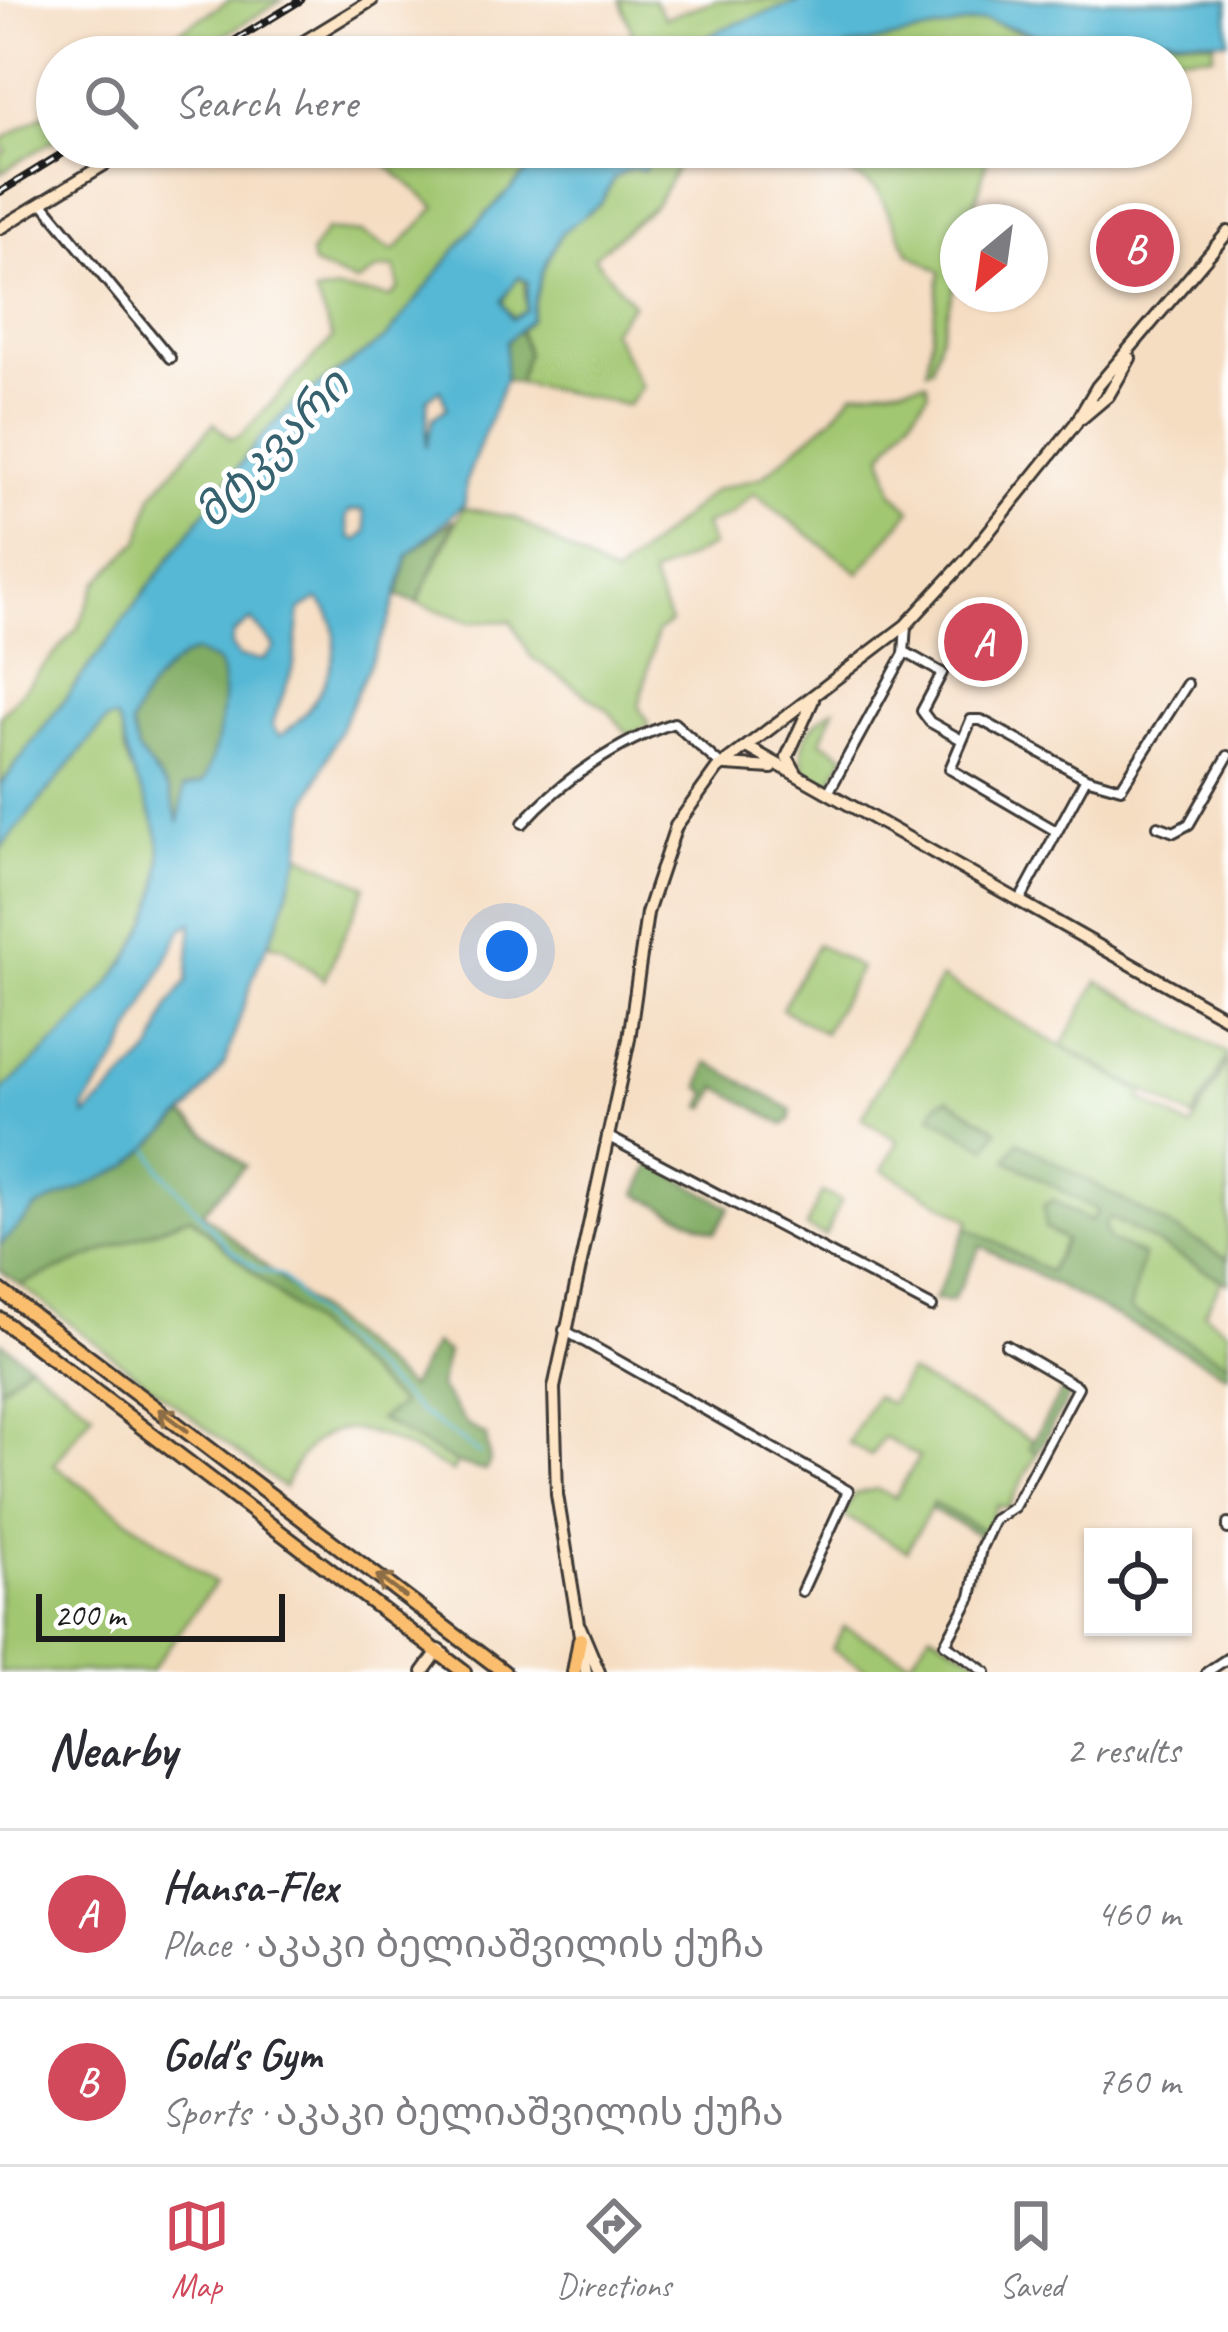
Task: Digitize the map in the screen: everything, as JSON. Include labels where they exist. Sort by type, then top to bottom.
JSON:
[{"type":"main road","points":[[313,36],[372,0]]},
{"type":"main road","points":[[0,228],[98,168]]},
{"type":"main road","points":[[586,1672],[554,1466],[554,1388],[658,869],[683,813],[722,766],[906,626],[966,560],[1076,423],[1096,387],[1141,340],[1228,232]]},
{"type":"main road","points":[[1076,423],[1108,396],[1141,340]]},
{"type":"main road","points":[[798,778],[788,757],[814,699]]},
{"type":"main road","points":[[747,747],[1228,1019]]},
{"type":"main road","points":[[722,766],[742,762],[782,770]]},
{"type":"main road","points":[[0,1289],[504,1672]]},
{"type":"main road","points":[[0,1318],[464,1672]]},
{"type":"main road","points":[[579,1624],[599,1672]]},
{"type":"main road","points":[[574,1672],[580,1640]]},
{"type":"main road","points":[[423,1672],[439,1650]]},
{"type":"main road","points":[[439,1650],[475,1672]]},
{"type":"street","points":[[42,202],[170,358]]},
{"type":"street","points":[[1096,387],[1108,396]]},
{"type":"street","points":[[827,795],[904,652],[906,626]]},
{"type":"street","points":[[904,652],[942,673],[924,715],[960,739]]},
{"type":"street","points":[[1056,830],[952,773],[949,764],[971,720],[980,720],[1086,778],[1121,788],[1130,782],[1187,683]]},
{"type":"street","points":[[523,823],[544,799],[602,760],[674,723],[694,736],[711,762],[722,766]]},
{"type":"street","points":[[1158,826],[1174,832],[1190,824],[1228,756]]},
{"type":"street","points":[[1019,902],[1086,778]]},
{"type":"street","points":[[607,1136],[932,1307]]},
{"type":"street","points":[[563,1330],[848,1491],[802,1592]]},
{"type":"street","points":[[986,1672],[945,1644],[971,1597],[980,1548],[994,1520],[1014,1507],[1078,1387],[1006,1345]]},
{"type":"street","points":[[1207,1672],[1228,1658]]},
{"type":"green space","points":[[230,0],[282,0],[223,36],[171,36]]},
{"type":"green space","points":[[620,0],[654,0],[665,18],[716,0],[803,0],[709,36],[629,36],[633,34]]},
{"type":"green space","points":[[985,20],[1031,36],[906,36]]},
{"type":"green space","points":[[1097,32],[1144,36],[1047,36]]},
{"type":"green space","points":[[1192,40],[1214,42],[1213,55],[1192,55]]},
{"type":"green space","points":[[36,119],[36,151],[0,173],[0,156],[6,151],[0,141]]},
{"type":"green space","points":[[390,168],[531,168],[473,228],[387,337],[291,406],[257,442],[0,786],[0,716],[77,629],[97,583],[140,540],[152,495],[214,423],[231,439],[240,436],[333,338],[315,294],[337,290],[391,297],[399,288],[395,268],[379,269],[357,283],[313,265],[311,253],[326,230],[362,233],[394,251],[436,207]]},
{"type":"green space","points":[[627,168],[676,168],[657,203],[594,257],[633,304],[611,330],[642,387],[628,405],[518,383],[527,353],[520,331],[530,320],[542,272],[562,232],[601,203],[614,178]]},
{"type":"green space","points":[[818,168],[985,168],[976,204],[940,204],[940,272],[909,253],[876,188],[844,170]]},
{"type":"green space","points":[[940,272],[940,312],[947,312],[932,368],[927,370]]},
{"type":"green space","points":[[515,278],[524,278],[526,310],[515,319],[502,304]]},
{"type":"green space","points":[[520,331],[527,353],[518,383],[505,380],[503,351],[510,335]]},
{"type":"green space","points":[[926,382],[929,392],[883,454],[893,492],[911,510],[859,573],[754,493],[731,514],[704,525],[712,546],[651,576],[670,623],[657,632],[639,707],[649,725],[630,736],[607,709],[531,657],[511,621],[471,622],[417,603],[463,508],[515,518],[614,577],[714,490],[762,477],[832,418],[854,392]]},
{"type":"green space","points":[[454,519],[417,603],[398,596],[408,555]]},
{"type":"green space","points":[[195,652],[217,662],[224,705],[213,757],[202,783],[184,788],[179,823],[169,791],[138,751],[131,726],[155,682]]},
{"type":"green space","points":[[834,709],[821,741],[845,755],[828,787],[804,773],[802,752],[811,728]]},
{"type":"green space","points":[[116,718],[159,841],[160,878],[151,914],[111,982],[55,1043],[0,1092],[0,849],[107,720]]},
{"type":"green space","points":[[300,854],[366,886],[324,980],[285,948],[269,944]]},
{"type":"green space","points":[[817,944],[860,968],[824,1033],[782,1009]]},
{"type":"green space","points":[[941,978],[1143,1093],[1141,1099],[1191,1128],[1228,1060],[1228,1259],[1018,1142],[1098,1210],[1091,1222],[1053,1200],[1065,1240],[1049,1272],[967,1227],[970,1220],[883,1170],[898,1141],[862,1118]]},
{"type":"green space","points":[[1098,981],[1228,1054],[1193,1118],[1062,1045]]},
{"type":"green space","points":[[708,1062],[792,1110],[790,1120],[784,1125],[718,1087],[707,1108],[702,1107],[708,1093],[700,1087]]},
{"type":"green space","points":[[948,1098],[998,1130],[987,1148],[931,1115]]},
{"type":"green space","points":[[184,1115],[245,1166],[202,1212],[409,1388],[434,1344],[447,1352],[439,1387],[466,1424],[486,1436],[490,1462],[485,1471],[456,1463],[379,1419],[401,1405],[190,1216],[20,1285],[0,1270],[0,1245],[36,1208],[129,1166]]},
{"type":"green space","points":[[1018,1141],[1228,1259],[1228,1283],[1110,1217],[1104,1227],[1110,1241],[1143,1255],[1130,1310],[1228,1363],[1228,1375],[981,1246],[952,1301],[934,1300],[967,1227],[1049,1272],[1065,1240],[1045,1228],[1044,1205],[1053,1200],[1090,1222],[1098,1211],[1007,1160]]},
{"type":"green space","points":[[652,1163],[730,1207],[715,1232],[637,1194]]},
{"type":"green space","points":[[822,1192],[841,1201],[825,1236],[806,1227]]},
{"type":"green space","points":[[190,1216],[402,1406],[381,1420],[456,1463],[453,1472],[379,1436],[337,1431],[318,1439],[300,1458],[284,1488],[20,1285]]},
{"type":"green space","points":[[1109,1217],[1222,1280],[1204,1313],[1228,1331],[1228,1363],[1130,1310],[1104,1228]]},
{"type":"green space","points":[[0,1341],[29,1363],[0,1388]]},
{"type":"green space","points":[[29,1363],[93,1412],[54,1465],[215,1583],[150,1672],[0,1672],[0,1388]]},
{"type":"green space","points":[[909,1372],[1033,1441],[1030,1448],[1037,1453],[1008,1508],[997,1505],[985,1531],[933,1504],[907,1551],[843,1515],[854,1494],[876,1489],[895,1498],[919,1457],[883,1437],[871,1456],[848,1443],[875,1396],[890,1404]]},
{"type":"green space","points":[[1065,1385],[1073,1388],[1037,1453],[1029,1448]]},
{"type":"green space","points":[[933,1503],[985,1531],[969,1577],[962,1573],[979,1535],[931,1509]]},
{"type":"green space","points":[[844,1627],[911,1661],[930,1632],[1001,1672],[870,1672],[832,1649]]},
{"type":"water","points":[[803,0],[1228,0],[1228,41],[1097,32],[1041,36],[985,20],[906,36],[709,36]]},
{"type":"water","name":"მტკვარი","points":[[531,168],[632,168],[614,178],[601,203],[562,232],[542,272],[530,320],[506,342],[505,380],[466,481],[465,503],[408,555],[389,621],[307,803],[300,854],[225,1063],[191,1108],[129,1166],[36,1208],[0,1245],[0,1092],[55,1043],[111,982],[151,914],[160,878],[157,832],[116,719],[107,720],[0,849],[0,786],[257,442],[291,406],[387,337],[473,228]],"holes":[[[519,276],[528,282],[526,310],[512,319],[502,301]],[[440,390],[447,408],[433,418],[426,447],[428,398]],[[363,510],[367,531],[358,540],[350,538],[346,517],[350,511]],[[318,599],[330,615],[334,653],[319,693],[279,736],[272,725],[294,665],[300,610]],[[251,620],[275,647],[263,660],[240,657],[231,646],[234,633]],[[195,652],[217,662],[221,673],[220,722],[202,783],[184,788],[179,823],[169,791],[138,751],[131,726],[147,692],[173,664]],[[192,923],[187,981],[169,1005],[153,1050],[86,1116],[84,1108],[120,1055],[182,929]]]},
{"type":"waterway","points":[[150,1149],[161,1170],[231,1250],[259,1270],[281,1275],[329,1331],[420,1412],[480,1454]]},
{"type":"railway","points":[[242,36],[301,0]]},
{"type":"railway","points":[[0,192],[39,168]]},
{"type":"place","name":"Gold's Gym","points":[[1135,248]]},
{"type":"place","name":"Hansa-Flex","points":[[983,642]]}]
